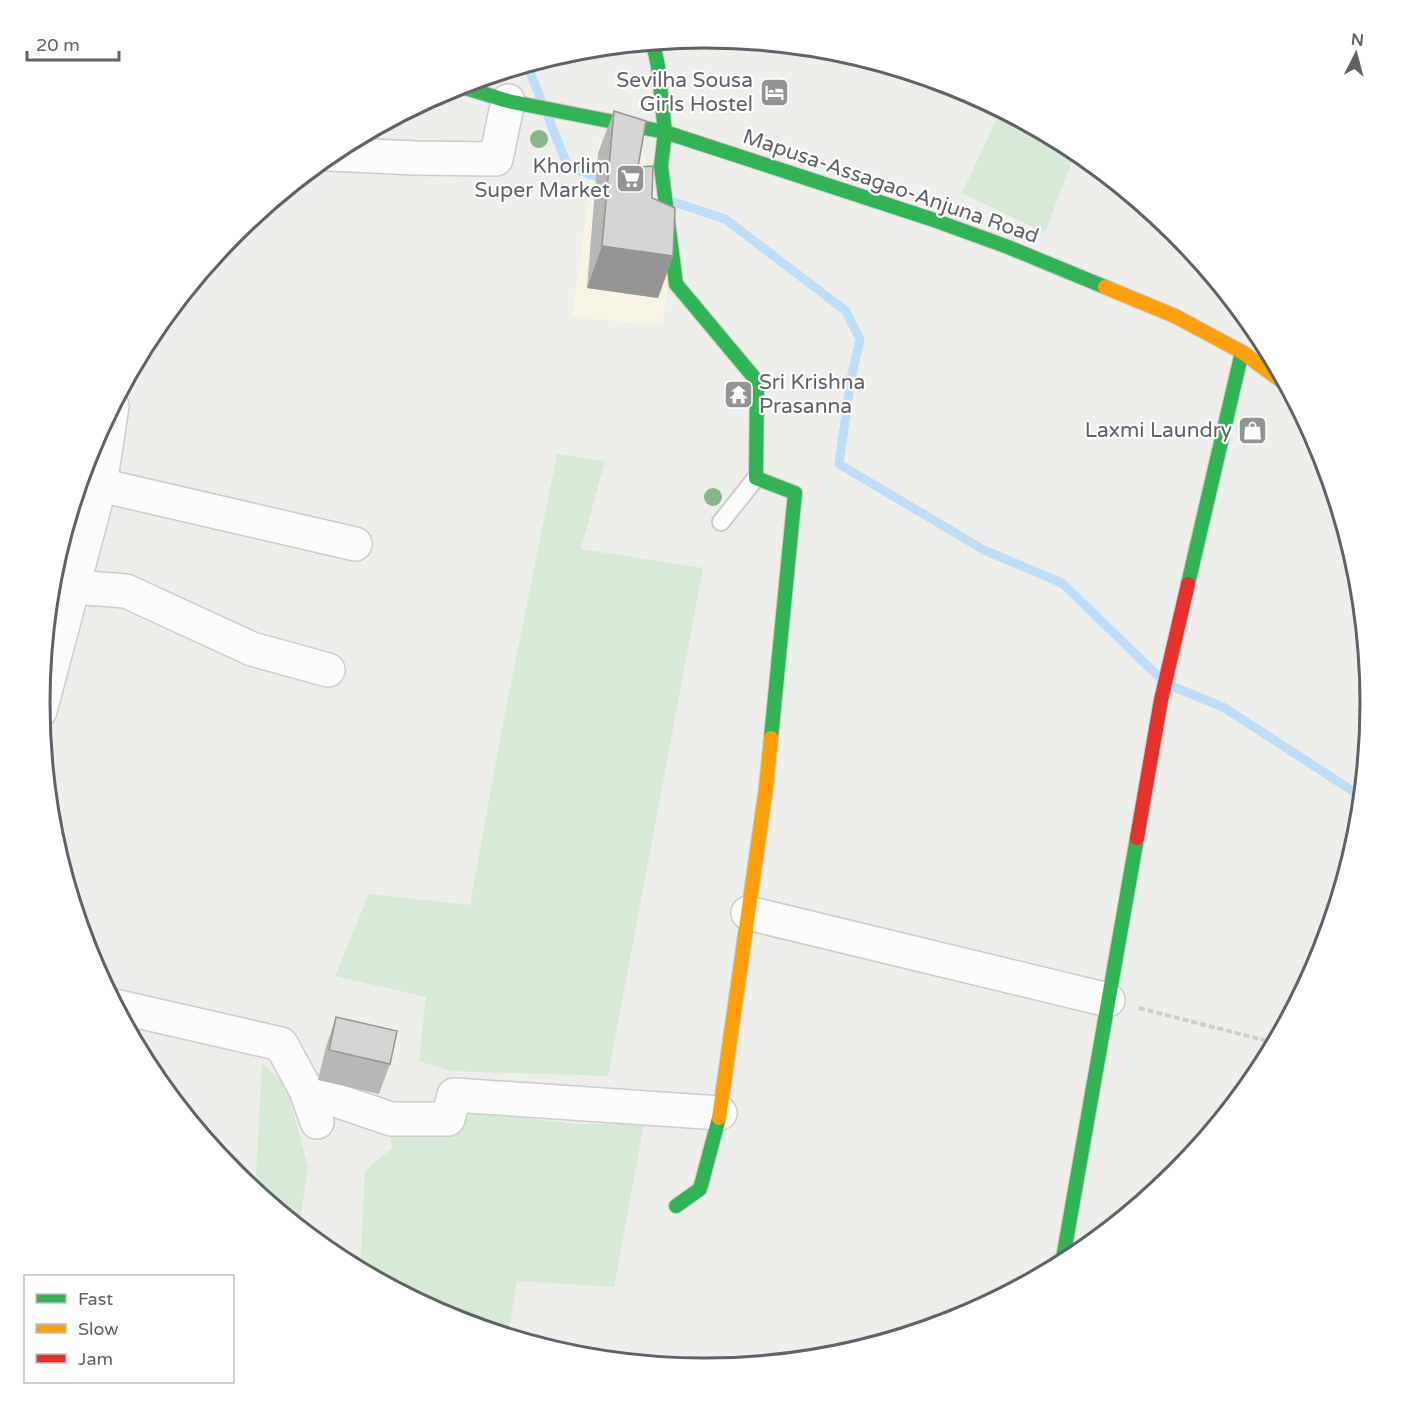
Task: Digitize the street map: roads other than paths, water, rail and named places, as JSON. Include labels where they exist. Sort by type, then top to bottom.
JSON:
[{"type":"street","points":[[654,50],[664,132],[661,166],[676,284],[757,381],[756,478],[795,493],[766,788],[720,1113],[700,1189],[676,1206]]},
{"type":"street","name":"Mapusa-Assagao-Anjuna Road","points":[[474,91],[508,101],[664,132],[931,219],[1008,247],[1164,311],[1242,352],[1272,374]]},
{"type":"street","points":[[346,155],[496,159],[508,101]]},
{"type":"street","points":[[1064,1252],[1161,700],[1242,352]]},
{"type":"street","points":[[54,633],[62,585],[100,485],[108,434]]},
{"type":"street","points":[[100,485],[355,544]]},
{"type":"street","points":[[62,585],[126,591],[252,649],[328,670]]},
{"type":"street","points":[[748,913],[1108,1000]]},
{"type":"street","points":[[125,1008],[281,1044],[306,1090],[317,1122]]},
{"type":"street","points":[[306,1090],[391,1119],[448,1119],[454,1095],[720,1113]]},
{"type":"lane","points":[[721,522],[756,478]]},
{"type":"waterway","points":[[530,72],[542,102]]},
{"type":"waterway","points":[[548,117],[568,167],[607,180]]},
{"type":"waterway","points":[[671,201],[725,219],[846,311],[860,339],[851,379],[839,464],[984,550],[1062,583],[1158,676]]},
{"type":"waterway","points":[[1169,685],[1223,707],[1354,792]]},
{"type":"place","name":"Sevilha Sousa Girls Hostel","points":[[774,92]]},
{"type":"place","name":"Khorlim Super Market","points":[[631,178]]},
{"type":"place","name":"Sri Krishna Prasanna","points":[[738,394]]},
{"type":"place","name":"Laxmi Laundry","points":[[1253,430]]}]
